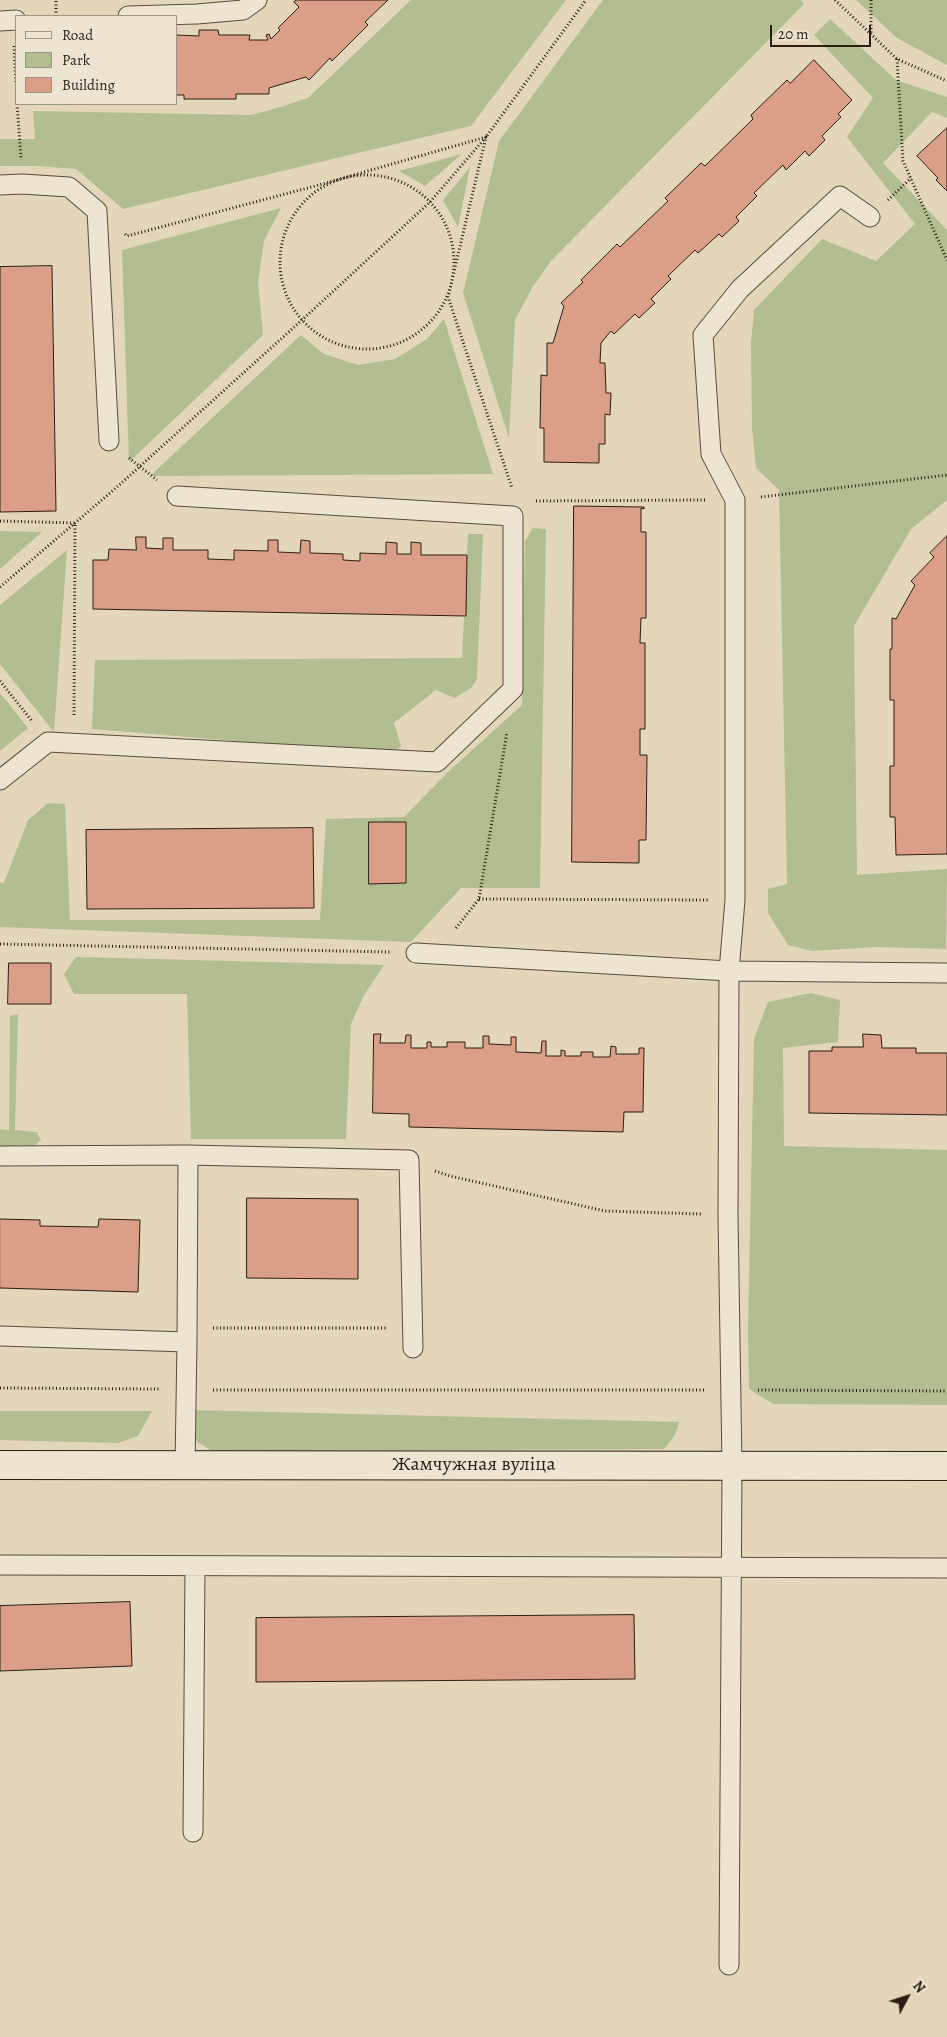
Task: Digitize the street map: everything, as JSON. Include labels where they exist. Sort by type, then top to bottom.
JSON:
[{"type":"main road","name":"Жамчужная вуліца","points":[[0,1465],[947,1466]]},
{"type":"lane","points":[[162,15],[243,10],[257,0]]},
{"type":"lane","points":[[0,185],[22,184],[69,187],[97,211],[109,441]]},
{"type":"lane","points":[[729,1965],[732,1465],[728,1215],[730,971],[735,900],[735,500],[711,454],[703,335],[740,289],[840,196],[870,217]]},
{"type":"lane","points":[[0,780],[48,742],[436,762],[513,689],[513,516],[177,496]]},
{"type":"lane","points":[[416,952],[730,971],[947,973]]},
{"type":"lane","points":[[185,1466],[188,1155]]},
{"type":"lane","points":[[0,1156],[188,1155],[408,1160],[413,1348]]},
{"type":"lane","points":[[0,1336],[186,1335]]},
{"type":"lane","points":[[0,1566],[947,1568]]},
{"type":"lane","points":[[194,1832],[196,1566]]},
{"type":"path","points":[[56,0],[56,15]]},
{"type":"path","points":[[0,588],[302,320],[430,202],[486,137],[586,0]]},
{"type":"path","points":[[835,0],[897,59],[947,81]]},
{"type":"path","points":[[871,0],[871,34]]},
{"type":"path","points":[[10,20],[15,73]]},
{"type":"path","points":[[897,59],[903,161],[947,260]]},
{"type":"path","points":[[17,105],[22,184]]},
{"type":"path","points":[[120,230],[128,236],[486,137]]},
{"type":"path","points":[[486,137],[448,297],[513,492]]},
{"type":"path","points":[[358,175],[382,176],[404,183],[430,202],[438,211],[449,230],[455,258],[452,279],[434,319],[414,337],[390,347],[364,350],[338,345],[314,332],[302,320],[284,289],[280,263],[284,237],[295,213],[313,194],[336,180],[358,175]]},
{"type":"path","points":[[109,441],[177,496]]},
{"type":"path","points":[[536,501],[735,500],[947,475]]},
{"type":"path","points":[[0,521],[75,523]]},
{"type":"path","points":[[74,743],[75,523]]},
{"type":"path","points":[[0,681],[48,742]]},
{"type":"path","points":[[480,899],[735,900]]},
{"type":"path","points":[[0,944],[416,952]]},
{"type":"path","points":[[408,1160],[450,1176],[605,1211],[728,1215]]},
{"type":"path","points":[[186,1335],[413,1328]]},
{"type":"path","points":[[0,1388],[947,1391]]},
{"type":"green space","points":[[411,0],[566,0],[471,126],[123,209],[76,169],[0,166],[0,139],[35,139],[33,111],[251,115],[308,98]]},
{"type":"green space","points":[[603,0],[801,0],[804,4],[551,261],[532,288],[515,320],[509,438],[463,293],[499,141]]},
{"type":"green space","points":[[856,0],[947,0],[947,65],[897,38]]},
{"type":"green space","points":[[830,19],[896,80],[947,97],[947,118],[932,112],[883,163],[947,230],[947,500],[911,529],[854,626],[857,875],[947,869],[946,949],[877,947],[812,951],[788,945],[768,913],[768,889],[787,884],[779,490],[756,468],[752,428],[751,344],[754,310],[822,239],[876,261],[915,224],[847,137],[873,98],[814,35]]},
{"type":"green space","points":[[462,154],[425,186],[399,171]]},
{"type":"green space","points":[[470,167],[458,227],[443,200]]},
{"type":"green space","points":[[281,208],[264,241],[258,282],[263,335],[129,462],[122,250]]},
{"type":"green space","points":[[444,319],[493,474],[150,476],[301,335],[324,354],[358,365],[395,359],[427,339]]},
{"type":"green space","points":[[533,528],[546,529],[540,888],[461,888],[411,942],[0,927],[0,882],[4,883],[28,820],[48,803],[65,804],[70,920],[320,920],[326,819],[404,817],[448,772],[522,705],[525,541]]},
{"type":"green space","points":[[0,531],[42,532],[0,569]]},
{"type":"green space","points":[[468,534],[483,534],[477,679],[471,688],[455,698],[436,690],[394,723],[401,746],[391,754],[92,729],[95,660],[462,658]]},
{"type":"green space","points":[[67,550],[54,732],[0,664],[0,605]]},
{"type":"green space","points":[[0,693],[28,728],[0,751]]},
{"type":"green space","points":[[76,957],[384,965],[364,995],[351,1024],[346,1139],[191,1139],[187,994],[74,994],[64,974]]},
{"type":"green space","points":[[811,993],[840,1000],[838,1042],[783,1048],[784,1146],[947,1150],[947,1405],[773,1404],[749,1389],[748,1330],[754,1039],[768,1002]]},
{"type":"green space","points":[[18,1014],[15,1130],[37,1132],[41,1140],[34,1146],[0,1147],[0,1129],[9,1130],[10,1016]]},
{"type":"green space","points":[[190,1410],[679,1422],[674,1436],[664,1449],[212,1451],[198,1442],[187,1429]]},
{"type":"green space","points":[[0,1411],[152,1411],[138,1436],[118,1443],[0,1440]]},
{"type":"building","points":[[297,0],[388,0],[365,22],[368,25],[332,61],[330,58],[309,80],[306,77],[269,88],[269,94],[236,94],[236,99],[184,99],[184,95],[178,95],[178,35],[199,36],[199,30],[218,30],[219,35],[250,35],[249,40],[268,40],[266,35],[269,34],[271,39],[280,30],[278,28],[299,7],[294,2]]},
{"type":"building","points":[[814,60],[852,100],[838,114],[841,117],[822,136],[825,140],[809,156],[805,151],[786,170],[783,165],[754,193],[757,196],[736,217],[739,221],[722,237],[719,234],[698,253],[695,250],[668,276],[671,279],[651,299],[655,303],[639,318],[635,314],[614,334],[611,331],[601,343],[600,363],[605,363],[606,393],[611,393],[610,415],[605,414],[605,444],[599,444],[599,463],[544,462],[544,428],[540,428],[541,375],[547,376],[547,343],[553,343],[564,306],[561,303],[617,244],[620,247],[668,201],[665,198],[701,163],[705,166],[753,119],[751,115],[787,80],[790,83]]},
{"type":"building","points":[[947,128],[947,191],[936,180],[938,178],[917,156]]},
{"type":"building","points":[[52,266],[56,511],[0,512],[0,267]]},
{"type":"building","points":[[574,506],[644,507],[644,509],[641,508],[641,532],[646,532],[646,618],[641,618],[640,643],[645,643],[645,729],[640,729],[640,755],[647,755],[646,840],[639,840],[639,863],[572,862]]},
{"type":"building","points":[[947,536],[947,854],[896,855],[895,817],[890,817],[890,766],[894,766],[894,700],[890,700],[892,618],[896,619],[915,585],[911,581],[934,557],[930,553]]},
{"type":"building","points":[[136,537],[146,537],[146,548],[163,549],[163,538],[173,538],[173,550],[208,550],[208,559],[234,560],[234,550],[268,551],[268,540],[278,540],[278,552],[300,553],[301,540],[310,541],[310,553],[343,554],[343,560],[360,561],[360,553],[386,554],[386,542],[397,543],[397,554],[411,554],[411,542],[421,543],[421,555],[467,555],[466,616],[93,609],[93,560],[108,560],[109,549],[136,550]]},
{"type":"building","points":[[369,822],[406,822],[406,883],[369,884]]},
{"type":"building","points":[[313,828],[314,908],[87,909],[86,830]]},
{"type":"building","points":[[9,963],[51,963],[51,1004],[8,1004]]},
{"type":"building","points":[[374,1034],[381,1034],[380,1043],[405,1043],[406,1035],[411,1035],[411,1048],[427,1048],[427,1042],[431,1042],[431,1047],[447,1047],[447,1042],[465,1042],[465,1048],[483,1048],[483,1036],[489,1036],[489,1044],[511,1045],[511,1037],[516,1037],[516,1052],[541,1053],[542,1041],[546,1041],[546,1056],[561,1056],[561,1050],[565,1051],[565,1056],[581,1056],[581,1052],[593,1052],[593,1057],[610,1057],[611,1046],[616,1047],[616,1054],[639,1054],[639,1048],[644,1048],[643,1112],[624,1112],[623,1132],[409,1127],[409,1114],[373,1113]]},
{"type":"building","points":[[863,1034],[881,1035],[882,1048],[916,1048],[916,1053],[947,1053],[947,1115],[809,1113],[809,1051],[832,1051],[832,1047],[863,1047]]},
{"type":"building","points":[[247,1198],[358,1199],[358,1279],[247,1278]]},
{"type":"building","points":[[0,1219],[40,1220],[40,1226],[98,1227],[99,1219],[140,1220],[138,1292],[0,1288]]},
{"type":"building","points":[[130,1602],[132,1666],[0,1671],[0,1606]]},
{"type":"building","points":[[634,1615],[635,1679],[256,1682],[256,1618]]}]
